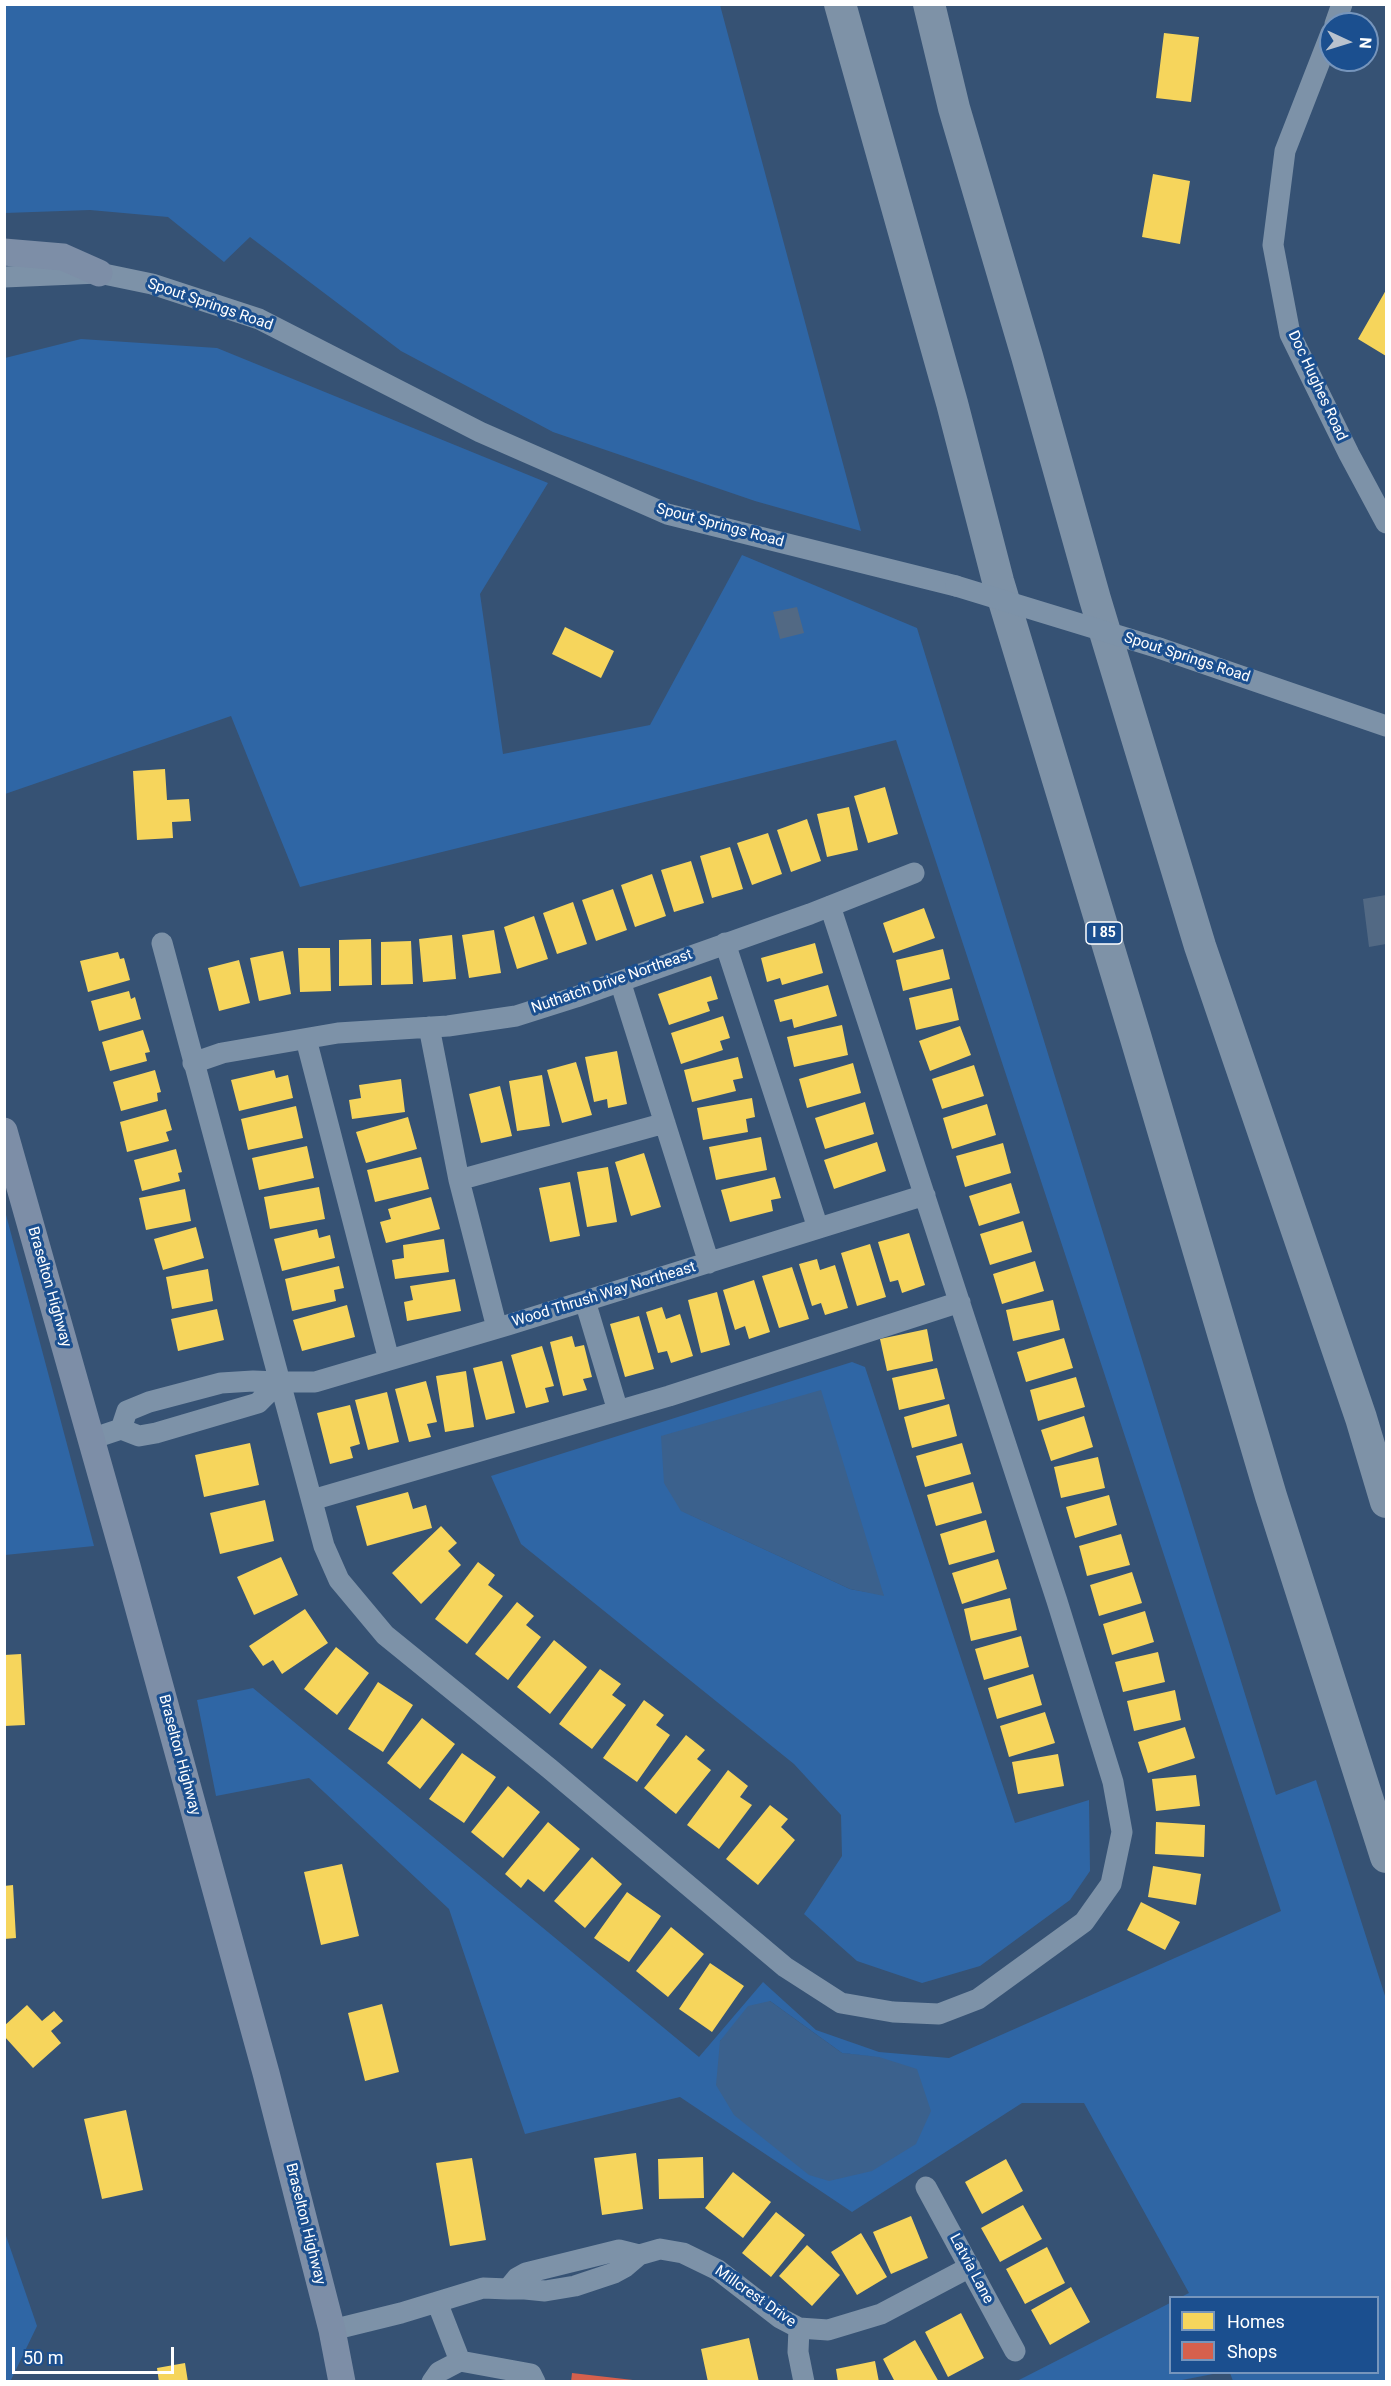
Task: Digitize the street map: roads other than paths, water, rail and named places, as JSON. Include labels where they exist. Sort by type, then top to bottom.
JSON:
[{"type":"highway","name":"I 85","points":[[840,4],[998,581],[1271,1496],[1386,1857]]},
{"type":"highway","points":[[929,4],[954,108],[1027,356],[1091,588],[1193,923],[1361,1418],[1386,1502]]},
{"type":"main road","points":[[4,252],[63,257],[99,273]]},
{"type":"main road","name":"Braselton Highway","points":[[4,1131],[92,1438],[263,2062],[332,2330],[342,2382]]},
{"type":"street","name":"Doc Hughes Road","points":[[1319,64],[1285,151],[1273,245],[1290,334],[1348,454],[1386,523]]},
{"type":"street","name":"Spout Springs Road","points":[[4,277],[99,273],[153,284],[259,319],[480,432],[667,514],[956,586],[1159,648],[1386,726]]},
{"type":"street","name":"Nuthatch Drive Northeast","points":[[193,1063],[222,1053],[338,1034],[429,1027],[516,1016],[830,906],[914,873]]},
{"type":"street","points":[[162,943],[324,1546],[339,1580],[385,1635],[550,1769],[785,1967],[842,2003],[893,2012],[939,2014],[978,1999],[1084,1922],[1111,1884],[1122,1832],[1110,1771],[830,906]]},
{"type":"street","points":[[726,943],[819,1228]]},
{"type":"street","points":[[620,981],[709,1263]]},
{"type":"street","points":[[429,1027],[459,1180],[497,1328]]},
{"type":"street","points":[[306,1039],[389,1360]]},
{"type":"street","points":[[459,1180],[665,1123]]},
{"type":"street","name":"Wood Thrush Way Northeast","points":[[121,1429],[127,1412],[149,1402],[220,1383],[315,1382],[925,1195]]},
{"type":"street","points":[[585,1301],[618,1411]]},
{"type":"street","points":[[312,1500],[618,1411],[960,1302]]},
{"type":"street","points":[[92,1438],[121,1429],[139,1436],[156,1434],[258,1403],[279,1382]]},
{"type":"street","name":"Latvia Lane","points":[[927,2187],[1015,2351]]},
{"type":"street","name":"Millcrest Drive","points":[[332,2330],[483,2288],[546,2291],[574,2286],[614,2273],[639,2255],[660,2248],[683,2253],[718,2270],[780,2318],[799,2328],[828,2330],[881,2314],[970,2267]]},
{"type":"street","points":[[437,2302],[460,2361],[488,2374],[533,2378]]},
{"type":"street","points":[[799,2328],[798,2352],[804,2382]]},
{"type":"street","points":[[432,2382],[439,2372],[460,2361]]}]
